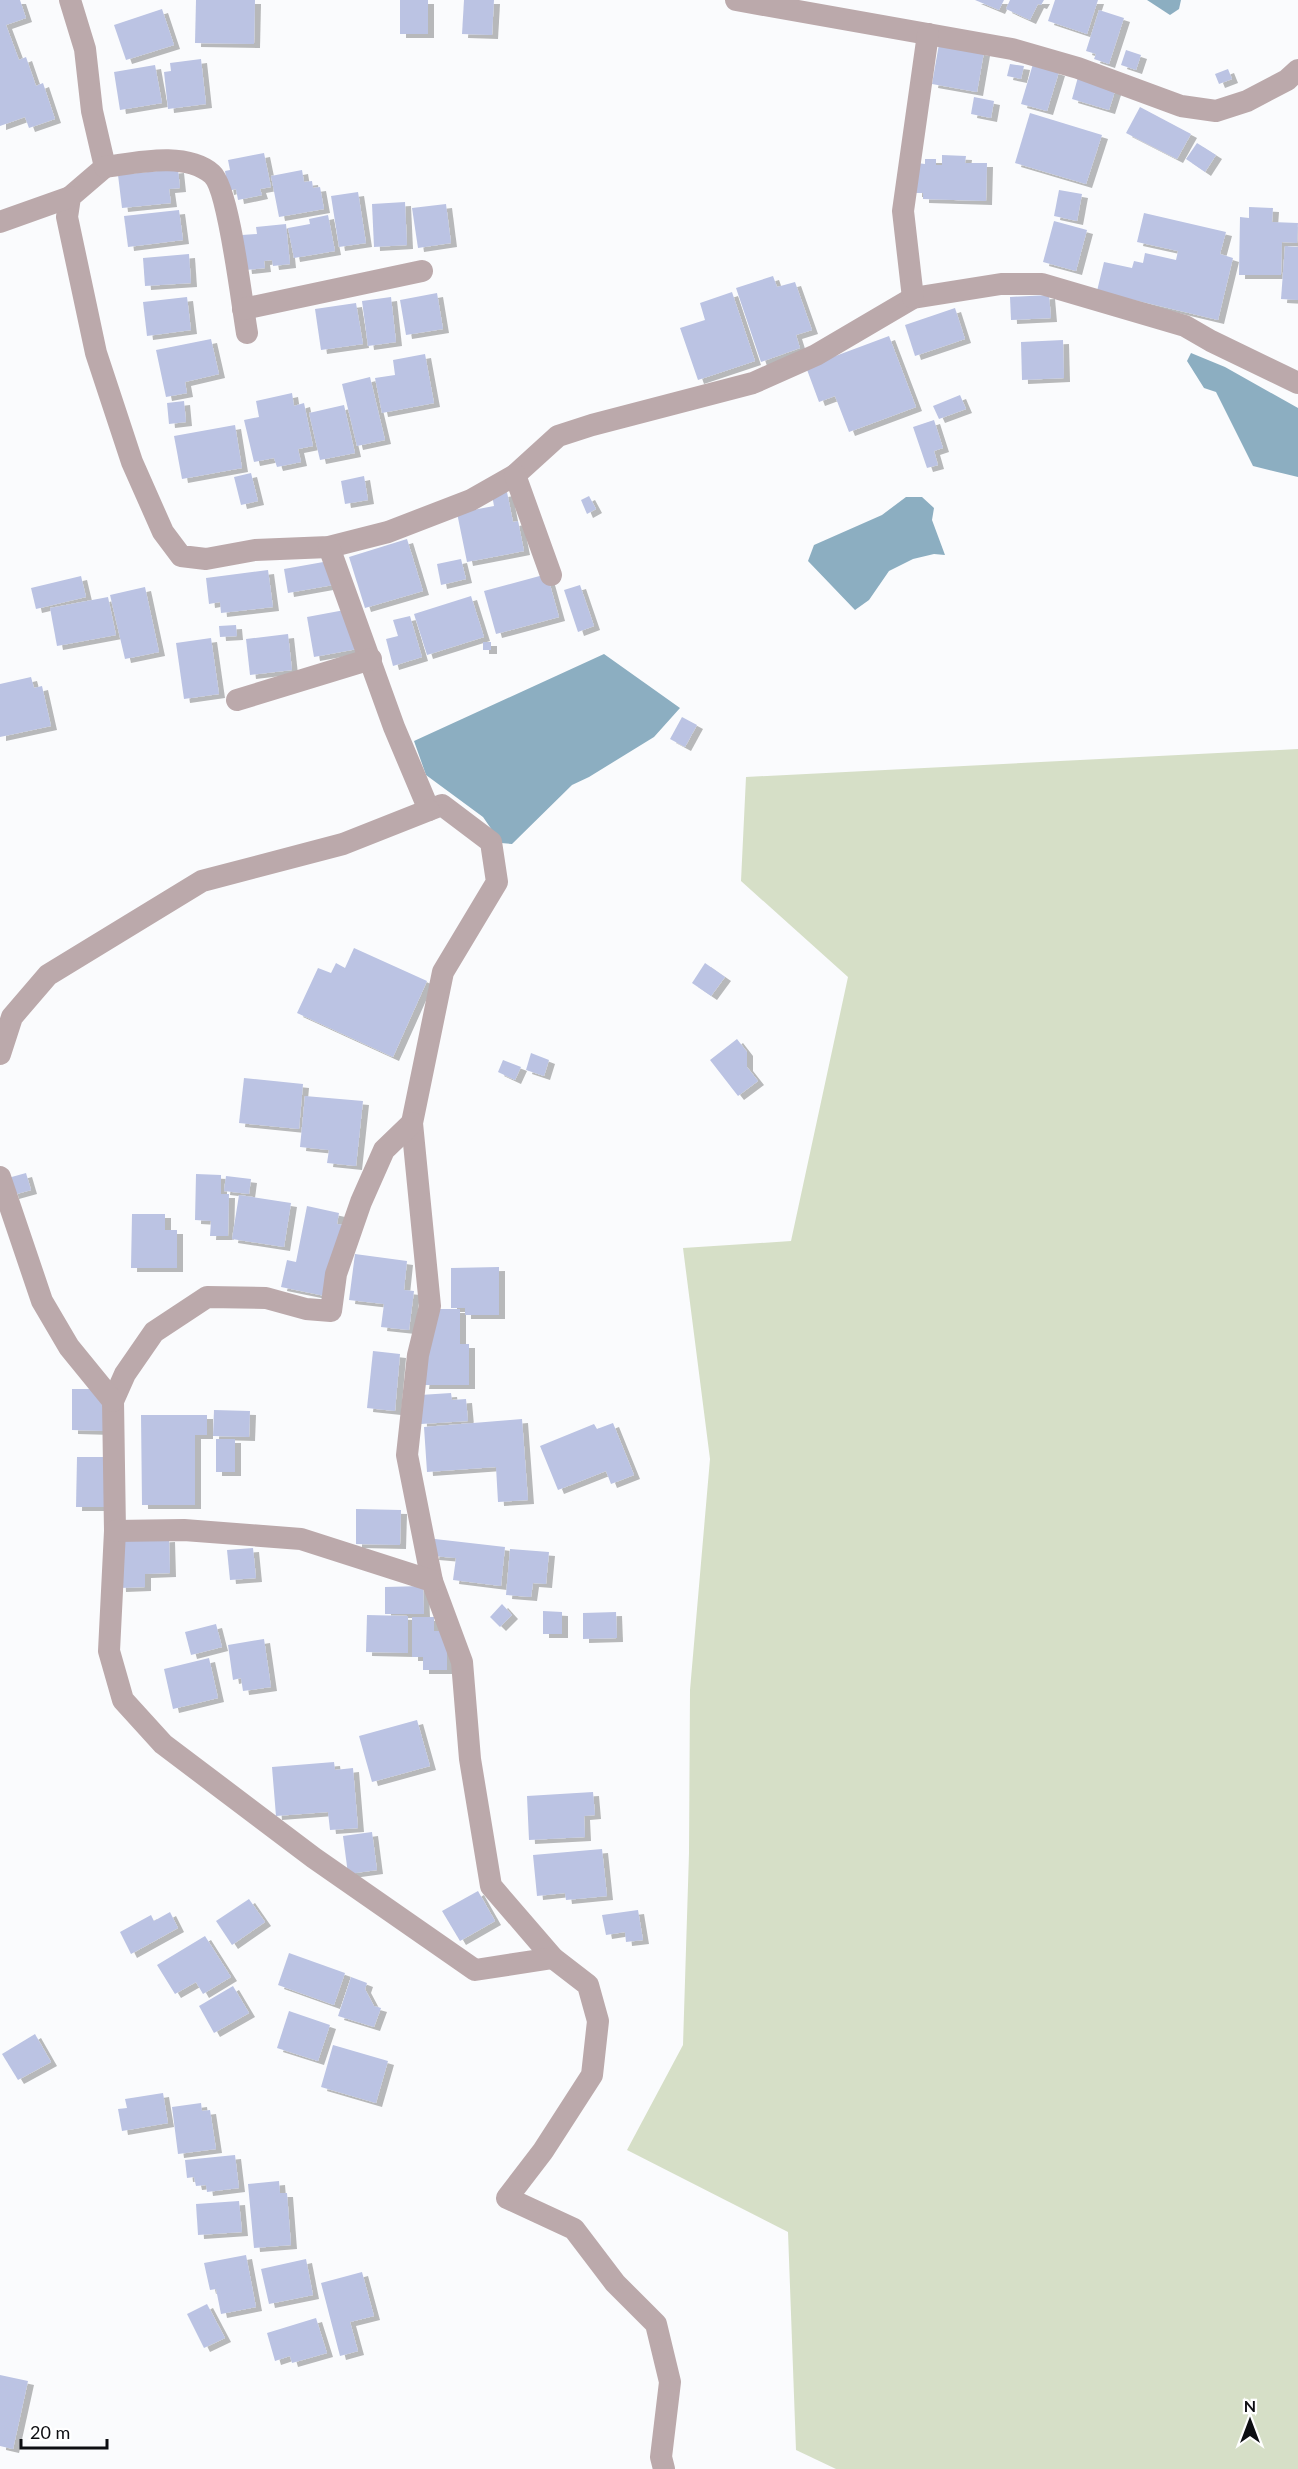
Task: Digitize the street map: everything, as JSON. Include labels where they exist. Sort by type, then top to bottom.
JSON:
[{"type":"street","points":[[70,0],[84,49],[92,111],[105,168]]},
{"type":"street","points":[[736,0],[1012,49],[1078,68],[1181,106],[1216,111],[1247,101],[1287,80],[1298,70]]},
{"type":"street","points":[[913,298],[903,211],[928,34]]},
{"type":"street","points":[[0,222],[70,197],[105,168],[155,159],[193,164],[213,175],[224,198],[247,333]]},
{"type":"street","points":[[70,197],[67,217],[96,353],[132,462],[162,532],[181,556],[206,559],[255,550],[329,547],[388,532],[471,500],[515,475],[558,436],[753,383],[816,355],[913,298],[1001,284],[1042,284],[1185,326],[1298,383]]},
{"type":"street","points":[[243,309],[422,271]]},
{"type":"street","points":[[515,475],[551,575]]},
{"type":"street","points":[[329,547],[394,727],[429,810]]},
{"type":"street","points":[[237,700],[371,659]]},
{"type":"street","points":[[0,1054],[12,1017],[48,975],[202,881],[343,844],[442,805],[490,842],[497,882],[443,972],[412,1123],[430,1306],[418,1354],[407,1455],[432,1581],[462,1662],[470,1759],[491,1886],[553,1958],[588,1985],[598,2021],[592,2075],[543,2151],[507,2198],[574,2229],[615,2283],[656,2324],[670,2382],[661,2457],[664,2469]]},
{"type":"street","points":[[412,1123],[384,1150],[336,1274],[331,1311],[306,1310],[266,1298],[207,1297],[154,1332],[125,1374],[113,1401],[115,1531],[109,1651],[123,1700],[163,1744],[314,1858],[475,1970],[553,1958]]},
{"type":"street","points":[[0,1177],[42,1301],[69,1347],[113,1401]]},
{"type":"street","points":[[115,1531],[184,1530],[301,1539],[432,1581]]},
{"type":"green space","points":[[1298,749],[1298,2469],[836,2469],[796,2450],[788,2232],[627,2150],[683,2045],[689,1853],[690,1690],[710,1459],[683,1248],[791,1241],[848,977],[741,881],[746,777]]},
{"type":"water","points":[[1147,0],[1181,0],[1179,9],[1170,15]]},
{"type":"water","points":[[1191,353],[1225,367],[1298,408],[1298,477],[1253,466],[1216,392],[1204,388],[1187,361]]},
{"type":"water","points":[[906,497],[922,497],[934,508],[932,520],[945,555],[934,554],[913,559],[889,571],[869,600],[855,610],[808,561],[814,545],[882,515]]},
{"type":"water","points":[[604,654],[680,708],[654,737],[572,785],[512,844],[501,843],[483,817],[426,775],[414,741]]},
{"type":"building","points":[[0,0],[20,0],[26,18],[6,25],[19,60],[26,57],[36,86],[43,83],[55,119],[29,128],[25,117],[0,126]]},
{"type":"building","points":[[196,0],[255,0],[254,44],[195,43]]},
{"type":"building","points":[[400,0],[428,0],[428,34],[400,34]]},
{"type":"building","points":[[464,0],[494,0],[492,35],[462,34]]},
{"type":"building","points":[[975,0],[1004,0],[999,10]]},
{"type":"building","points":[[1010,0],[1044,0],[1041,5],[1038,4],[1030,20],[1006,9]]},
{"type":"building","points":[[1055,0],[1098,0],[1087,34],[1048,21]]},
{"type":"building","points":[[162,9],[174,45],[126,60],[114,25]]},
{"type":"building","points":[[1099,10],[1124,18],[1109,64],[1094,59],[1096,54],[1086,51]]},
{"type":"building","points":[[939,44],[984,52],[977,92],[932,84]]},
{"type":"building","points":[[1126,50],[1141,55],[1136,70],[1121,65]]},
{"type":"building","points":[[201,59],[206,104],[168,109],[164,72],[171,71],[170,63]]},
{"type":"building","points":[[1010,64],[1024,66],[1021,79],[1007,76]]},
{"type":"building","points":[[1033,64],[1059,72],[1047,111],[1021,104]]},
{"type":"building","points":[[155,65],[162,103],[120,110],[114,72]]},
{"type":"building","points":[[1228,69],[1232,79],[1219,84],[1215,74]]},
{"type":"building","points":[[1078,77],[1116,88],[1109,110],[1072,99]]},
{"type":"building","points":[[974,97],[994,101],[991,118],[971,114]]},
{"type":"building","points":[[1140,107],[1191,134],[1177,159],[1126,133]]},
{"type":"building","points":[[1030,113],[1102,135],[1086,184],[1015,163]]},
{"type":"building","points":[[1197,143],[1216,155],[1205,172],[1186,159]]},
{"type":"building","points":[[264,153],[271,187],[260,189],[262,195],[238,200],[236,189],[228,191],[225,171],[230,170],[228,160]]},
{"type":"building","points":[[942,155],[966,156],[965,163],[987,163],[986,201],[923,199],[923,193],[916,193],[917,163],[925,164],[925,159],[936,159],[936,165],[942,165]]},
{"type":"building","points":[[178,169],[180,188],[169,189],[171,203],[122,208],[118,175]]},
{"type":"building","points":[[302,170],[304,182],[312,181],[313,188],[320,187],[324,209],[279,217],[271,176]]},
{"type":"building","points":[[1059,190],[1082,194],[1077,221],[1054,216]]},
{"type":"building","points":[[358,192],[366,243],[339,247],[331,196]]},
{"type":"building","points":[[405,202],[407,245],[374,247],[372,204]]},
{"type":"building","points":[[446,204],[451,243],[418,248],[412,208]]},
{"type":"building","points":[[1249,207],[1273,208],[1272,222],[1298,223],[1297,243],[1282,242],[1281,275],[1239,275],[1240,217],[1249,218]]},
{"type":"building","points":[[179,210],[183,240],[128,247],[124,216]]},
{"type":"building","points":[[1144,213],[1226,232],[1220,254],[1233,258],[1218,320],[1097,291],[1104,262],[1132,268],[1134,261],[1143,263],[1145,253],[1176,260],[1178,251],[1137,242]]},
{"type":"building","points":[[328,215],[335,251],[294,258],[288,228],[310,224],[309,219]]},
{"type":"building","points":[[1054,221],[1087,230],[1076,271],[1043,262]]},
{"type":"building","points":[[286,224],[290,264],[273,266],[272,260],[264,261],[265,268],[246,270],[242,235],[257,234],[256,227]]},
{"type":"building","points":[[1285,246],[1298,247],[1298,300],[1281,299]]},
{"type":"building","points":[[189,254],[191,283],[145,286],[143,258]]},
{"type":"building","points":[[773,276],[777,287],[795,282],[812,330],[796,335],[800,348],[761,362],[736,288]]},
{"type":"building","points":[[732,292],[755,361],[698,380],[680,328],[705,320],[700,303]]},
{"type":"building","points":[[437,293],[443,329],[406,335],[400,300]]},
{"type":"building","points":[[1049,295],[1051,318],[1011,320],[1010,297]]},
{"type":"building","points":[[187,297],[191,330],[147,336],[143,302]]},
{"type":"building","points":[[391,297],[396,342],[368,346],[362,301]]},
{"type":"building","points":[[356,303],[363,344],[321,350],[315,309]]},
{"type":"building","points":[[955,308],[965,339],[915,356],[905,325]]},
{"type":"building","points":[[889,336],[916,407],[849,432],[835,396],[819,402],[806,367]]},
{"type":"building","points":[[211,339],[219,374],[185,382],[187,393],[166,397],[156,350]]},
{"type":"building","points":[[1063,340],[1064,378],[1022,380],[1021,342]]},
{"type":"building","points":[[425,354],[434,403],[382,413],[375,378],[395,375],[393,360]]},
{"type":"building","points":[[370,377],[385,440],[357,446],[342,384]]},
{"type":"building","points":[[292,393],[294,406],[304,403],[313,446],[298,449],[301,462],[277,467],[274,458],[254,462],[244,420],[259,417],[256,401]]},
{"type":"building","points":[[960,395],[966,409],[939,419],[933,406]]},
{"type":"building","points":[[184,401],[186,422],[169,424],[167,403]]},
{"type":"building","points":[[344,405],[355,453],[320,460],[309,413]]},
{"type":"building","points":[[934,420],[943,448],[934,451],[938,465],[927,468],[913,427]]},
{"type":"building","points":[[235,425],[242,468],[182,479],[174,436]]},
{"type":"building","points":[[251,473],[258,501],[241,505],[234,477]]},
{"type":"building","points":[[364,476],[368,500],[345,504],[341,481]]},
{"type":"building","points":[[507,492],[513,522],[518,521],[524,551],[467,562],[457,513],[494,506],[492,495]]},
{"type":"building","points":[[589,496],[596,509],[587,514],[581,500]]},
{"type":"building","points":[[407,539],[423,591],[365,608],[349,557]]},
{"type":"building","points":[[461,559],[466,579],[441,585],[437,564]]},
{"type":"building","points":[[329,561],[333,585],[288,593],[284,569]]},
{"type":"building","points":[[268,570],[273,607],[221,613],[220,602],[209,604],[206,578]]},
{"type":"building","points":[[547,574],[559,617],[496,634],[484,591]]},
{"type":"building","points":[[81,576],[86,597],[36,609],[31,588]]},
{"type":"building","points":[[580,585],[594,626],[578,632],[564,590]]},
{"type":"building","points":[[145,587],[159,652],[125,659],[110,595]]},
{"type":"building","points":[[471,596],[484,637],[427,655],[414,614]]},
{"type":"building","points":[[108,597],[116,635],[57,646],[50,608]]},
{"type":"building","points":[[350,609],[357,649],[314,657],[307,617]]},
{"type":"building","points":[[410,616],[422,657],[393,666],[386,639],[398,636],[393,620]]},
{"type":"building","points":[[236,625],[237,636],[220,637],[219,626]]},
{"type":"building","points":[[288,634],[292,670],[250,675],[246,639]]},
{"type":"building","points":[[211,638],[219,694],[184,699],[176,643]]},
{"type":"building","points":[[483,642],[491,642],[491,650],[483,650]]},
{"type":"building","points":[[31,677],[34,688],[42,686],[51,726],[0,737],[0,684]]},
{"type":"building","points":[[682,717],[697,725],[685,747],[670,739]]},
{"type":"building","points":[[354,948],[427,981],[393,1057],[297,1013],[318,968],[331,973],[336,963],[345,968]]},
{"type":"building","points":[[705,963],[725,977],[711,996],[692,983]]},
{"type":"building","points":[[737,1039],[747,1052],[747,1067],[758,1081],[738,1096],[710,1060]]},
{"type":"building","points":[[531,1053],[549,1060],[544,1076],[526,1070]]},
{"type":"building","points":[[503,1060],[521,1067],[515,1080],[498,1072]]},
{"type":"building","points":[[244,1078],[303,1084],[299,1129],[239,1123]]},
{"type":"building","points":[[305,1096],[363,1101],[356,1166],[327,1163],[329,1150],[300,1147]]},
{"type":"building","points":[[26,1173],[31,1190],[13,1195],[8,1178]]},
{"type":"building","points":[[196,1174],[221,1175],[221,1194],[229,1194],[228,1236],[210,1236],[211,1221],[195,1220]]},
{"type":"building","points":[[226,1176],[251,1179],[249,1194],[224,1191]]},
{"type":"building","points":[[239,1195],[291,1203],[284,1247],[232,1239]]},
{"type":"building","points":[[307,1206],[339,1213],[337,1224],[344,1225],[330,1297],[281,1287],[287,1260],[296,1262]]},
{"type":"building","points":[[132,1214],[165,1214],[165,1230],[177,1230],[177,1268],[131,1268]]},
{"type":"building","points":[[355,1254],[407,1261],[404,1290],[414,1291],[409,1330],[381,1327],[384,1304],[349,1300]]},
{"type":"building","points":[[499,1267],[499,1315],[465,1315],[465,1308],[451,1308],[451,1268]]},
{"type":"building","points":[[434,1309],[460,1309],[460,1344],[469,1344],[469,1385],[423,1385]]},
{"type":"building","points":[[373,1351],[400,1354],[395,1411],[367,1408]]},
{"type":"building","points":[[72,1389],[92,1389],[106,1404],[106,1431],[72,1430]]},
{"type":"building","points":[[451,1393],[452,1400],[466,1399],[468,1421],[421,1424],[420,1395]]},
{"type":"building","points":[[214,1410],[250,1411],[249,1437],[213,1436]]},
{"type":"building","points":[[141,1415],[207,1415],[207,1435],[195,1435],[195,1505],[142,1505]]},
{"type":"building","points":[[522,1419],[528,1500],[498,1502],[496,1467],[427,1472],[424,1427]]},
{"type":"building","points":[[613,1423],[634,1475],[611,1484],[606,1471],[558,1490],[540,1446],[594,1424],[597,1429]]},
{"type":"building","points":[[216,1439],[235,1439],[235,1472],[216,1472]]},
{"type":"building","points":[[77,1457],[107,1457],[106,1507],[76,1507]]},
{"type":"building","points":[[356,1509],[401,1510],[400,1545],[356,1544]]},
{"type":"building","points":[[169,1538],[170,1573],[145,1574],[145,1587],[120,1588],[118,1541]]},
{"type":"building","points":[[435,1539],[505,1547],[501,1586],[453,1580],[456,1558],[433,1556]]},
{"type":"building","points":[[253,1548],[256,1578],[230,1580],[227,1550]]},
{"type":"building","points":[[510,1549],[549,1552],[546,1584],[533,1583],[531,1597],[506,1595]]},
{"type":"building","points":[[423,1586],[424,1614],[385,1614],[385,1587]]},
{"type":"building","points":[[502,1604],[512,1615],[500,1627],[490,1617]]},
{"type":"building","points":[[543,1611],[562,1612],[562,1634],[543,1634]]},
{"type":"building","points":[[616,1612],[617,1638],[583,1639],[583,1613]]},
{"type":"building","points":[[367,1615],[408,1616],[408,1653],[366,1652]]},
{"type":"building","points":[[412,1617],[434,1617],[434,1631],[447,1631],[447,1670],[423,1670],[423,1657],[412,1657]]},
{"type":"building","points":[[216,1624],[222,1647],[191,1655],[185,1632]]},
{"type":"building","points":[[264,1639],[271,1687],[243,1691],[241,1678],[233,1680],[228,1645]]},
{"type":"building","points":[[209,1658],[218,1698],[173,1709],[164,1669]]},
{"type":"building","points":[[417,1720],[430,1766],[372,1782],[359,1736]]},
{"type":"building","points":[[334,1762],[335,1770],[353,1768],[358,1828],[330,1830],[328,1812],[276,1816],[272,1767]]},
{"type":"building","points":[[593,1792],[595,1815],[584,1816],[585,1837],[529,1840],[527,1796]]},
{"type":"building","points":[[372,1832],[377,1870],[348,1874],[343,1836]]},
{"type":"building","points":[[602,1849],[607,1896],[566,1900],[565,1893],[537,1896],[533,1855]]},
{"type":"building","points":[[478,1891],[495,1921],[460,1941],[442,1911]]},
{"type":"building","points":[[249,1899],[265,1922],[232,1945],[216,1921]]},
{"type":"building","points":[[638,1910],[643,1940],[626,1942],[625,1932],[606,1935],[602,1915]]},
{"type":"building","points":[[170,1912],[178,1928],[131,1954],[120,1932],[151,1915],[154,1921]]},
{"type":"building","points":[[205,1936],[231,1977],[203,1994],[196,1982],[175,1994],[157,1965]]},
{"type":"building","points":[[289,1953],[345,1973],[334,2005],[278,1985]]},
{"type":"building","points":[[351,1977],[367,1983],[365,1989],[374,2006],[381,2008],[374,2027],[338,2016]]},
{"type":"building","points":[[233,1986],[249,2013],[214,2033],[199,2006]]},
{"type":"building","points":[[289,2011],[330,2025],[318,2061],[277,2048]]},
{"type":"building","points":[[35,2034],[51,2062],[18,2080],[2,2054]]},
{"type":"building","points":[[333,2045],[388,2061],[376,2103],[321,2087]]},
{"type":"building","points":[[163,2093],[168,2123],[122,2131],[118,2109],[127,2108],[125,2099]]},
{"type":"building","points":[[201,2103],[202,2111],[210,2110],[216,2149],[178,2154],[172,2107]]},
{"type":"building","points":[[235,2155],[239,2188],[207,2192],[206,2185],[196,2186],[194,2177],[187,2178],[185,2160]]},
{"type":"building","points":[[279,2181],[280,2193],[287,2193],[291,2245],[254,2248],[248,2184]]},
{"type":"building","points":[[239,2201],[242,2232],[198,2235],[196,2204]]},
{"type":"building","points":[[246,2255],[256,2307],[221,2314],[216,2289],[210,2290],[204,2263]]},
{"type":"building","points":[[306,2259],[313,2295],[269,2304],[261,2269]]},
{"type":"building","points":[[362,2272],[374,2316],[350,2322],[358,2351],[340,2356],[321,2283]]},
{"type":"building","points":[[207,2304],[225,2338],[204,2348],[187,2314]]},
{"type":"building","points":[[316,2318],[327,2353],[292,2363],[290,2356],[275,2361],[267,2333]]},
{"type":"building","points":[[0,2375],[28,2381],[13,2449],[0,2446]]}]
